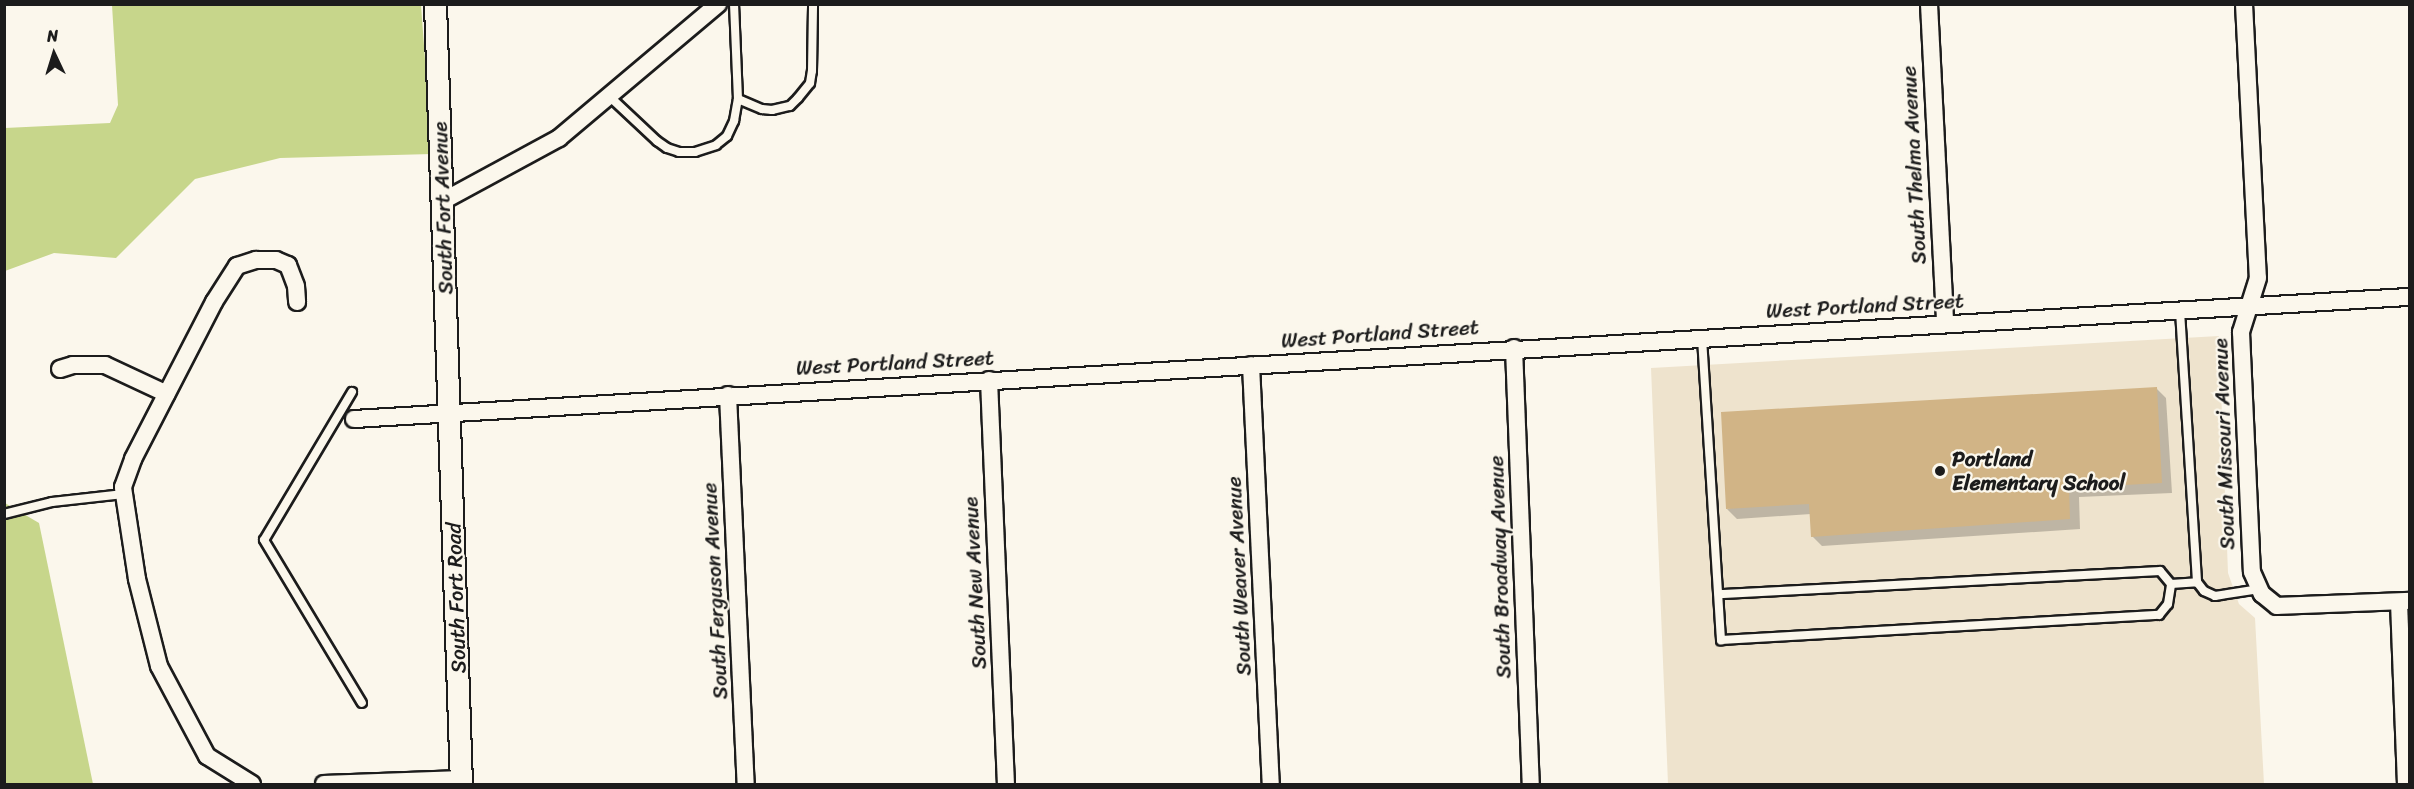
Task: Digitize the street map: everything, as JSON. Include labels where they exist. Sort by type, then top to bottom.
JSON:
[{"type":"street","name":"South Fort Avenue","points":[[435,4],[450,411]]},
{"type":"street","points":[[443,201],[559,138],[718,4]]},
{"type":"street","name":"South Thelma Avenue","points":[[1929,4],[1945,324]]},
{"type":"street","name":"South Missouri Avenue","points":[[2244,4],[2258,278],[2241,332],[2252,572],[2260,592]]},
{"type":"street","points":[[252,784],[207,756],[159,666],[137,579],[123,487],[133,459],[212,307],[237,266],[256,260],[276,260],[288,265],[296,286],[297,302]]},
{"type":"street","name":"West Portland Street","points":[[354,419],[450,411],[2409,297]]},
{"type":"street","name":"South Broadway Avenue","points":[[1514,348],[1531,784]]},
{"type":"street","points":[[60,369],[73,365],[105,365],[167,394]]},
{"type":"street","name":"South Weaver Avenue","points":[[1251,365],[1271,784]]},
{"type":"street","name":"South New Avenue","points":[[989,380],[1006,784]]},
{"type":"street","name":"South Ferguson Avenue","points":[[728,395],[746,784]]},
{"type":"street","name":"South Fort Road","points":[[450,411],[461,782]]},
{"type":"street","points":[[2260,592],[2277,606],[2404,601],[2406,784]]},
{"type":"street","points":[[324,784],[461,782]]},
{"type":"lane","points":[[609,96],[657,141],[679,152],[695,152],[708,148],[727,136],[738,99],[734,4]]},
{"type":"lane","points":[[738,99],[752,106],[772,110],[790,105],[810,83],[813,4]]},
{"type":"lane","points":[[2180,310],[2197,582],[2204,591],[2215,596],[2260,592]]},
{"type":"lane","points":[[1702,337],[1721,640],[2159,615],[2168,604],[2171,584],[2160,571],[1719,594]]},
{"type":"lane","points":[[352,392],[264,540],[362,703]]},
{"type":"lane","points":[[4,514],[51,501],[124,494]]},
{"type":"lane","points":[[2171,584],[2197,582]]},
{"type":"shaded area","name":"Portland Elementary School","points":[[2219,336],[2228,573],[2239,604],[2255,618],[2264,784],[1668,784],[1651,368]]},
{"type":"green space","points":[[112,5],[421,5],[432,154],[280,158],[195,179],[116,258],[54,253],[5,271],[5,128],[110,123],[118,105]]},
{"type":"green space","points":[[5,503],[39,523],[93,784],[5,784]]},
{"type":"building","points":[[2157,387],[2162,483],[2069,488],[2070,519],[1811,537],[1809,504],[1726,509],[1721,412]]},
{"type":"place","name":"Portland Elementary School","points":[[1940,471]]}]
